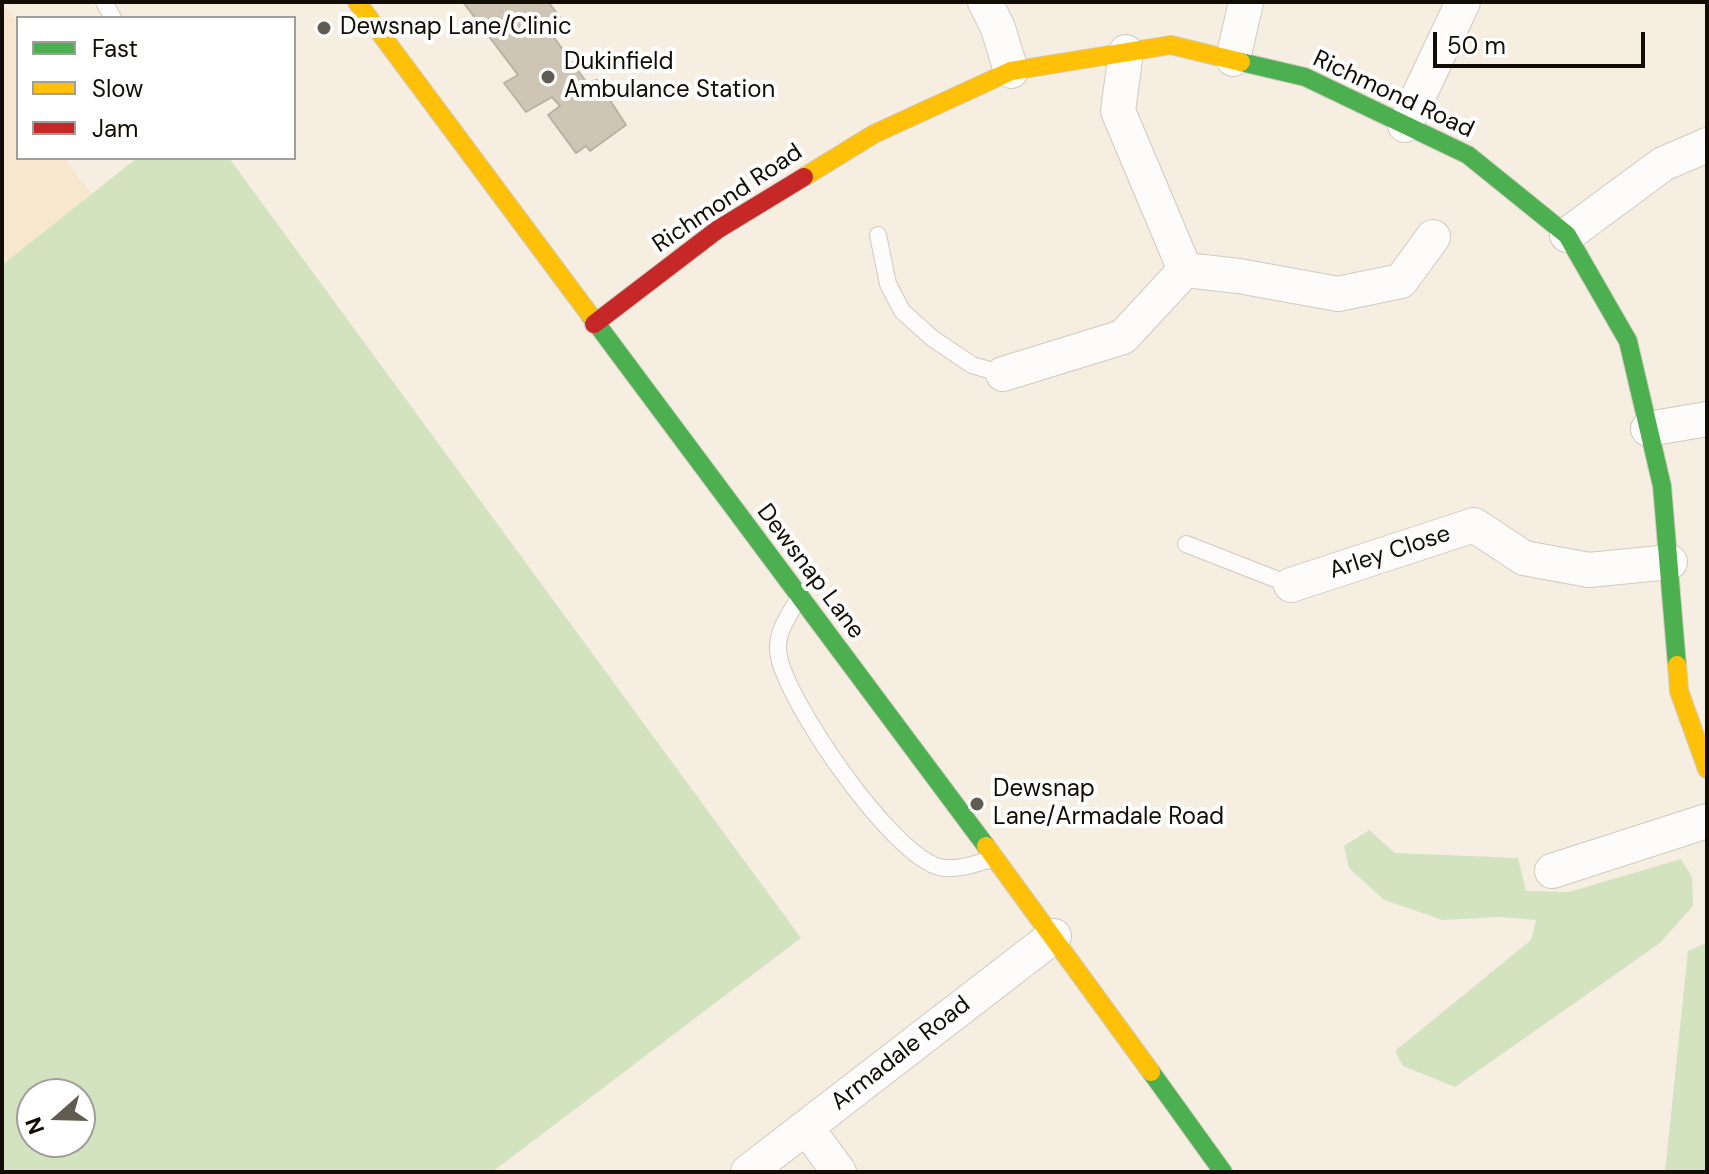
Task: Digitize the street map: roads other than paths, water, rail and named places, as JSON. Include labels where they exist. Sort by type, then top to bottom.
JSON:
[{"type":"street","name":"Dewsnap Lane","points":[[357,2],[594,324],[1054,936],[1223,1172]]},
{"type":"street","points":[[985,2],[998,28],[1011,71]]},
{"type":"street","points":[[1233,59],[1246,2]]},
{"type":"street","points":[[1405,125],[1463,2]]},
{"type":"street","name":"Richmond Road","points":[[594,324],[717,230],[861,142],[1011,71],[1171,45],[1305,77],[1468,155],[1567,235],[1628,341],[1662,486],[1670,562],[1707,769]]},
{"type":"street","points":[[1126,52],[1118,111],[1185,270]]},
{"type":"street","points":[[1567,235],[1663,164],[1707,145]]},
{"type":"street","points":[[1185,270],[1239,276],[1338,294],[1401,281],[1433,237]]},
{"type":"street","points":[[1003,374],[1123,337],[1185,270]]},
{"type":"street","points":[[1648,429],[1707,419]]},
{"type":"street","name":"Arley Close","points":[[1291,585],[1474,525],[1524,558],[1589,570],[1670,562]]},
{"type":"street","points":[[1552,871],[1707,821]]},
{"type":"street","name":"Armadale Road","points":[[748,1172],[1054,936]]},
{"type":"street","points":[[806,1127],[839,1172]]},
{"type":"lane","points":[[878,235],[888,284],[902,311],[932,338],[972,365],[1003,374]]},
{"type":"lane","points":[[1186,544],[1291,585]]},
{"type":"lane","points":[[800,597],[779,633],[779,656],[792,688],[842,773],[877,817],[935,866],[955,869],[994,858]]},
{"type":"place","name":"Dewsnap Lane/Clinic","points":[[324,28]]},
{"type":"place","name":"Dukinfield Ambulance Station","points":[[548,77]]},
{"type":"place","name":"Dewsnap Lane/Armadale Road","points":[[977,804]]}]
